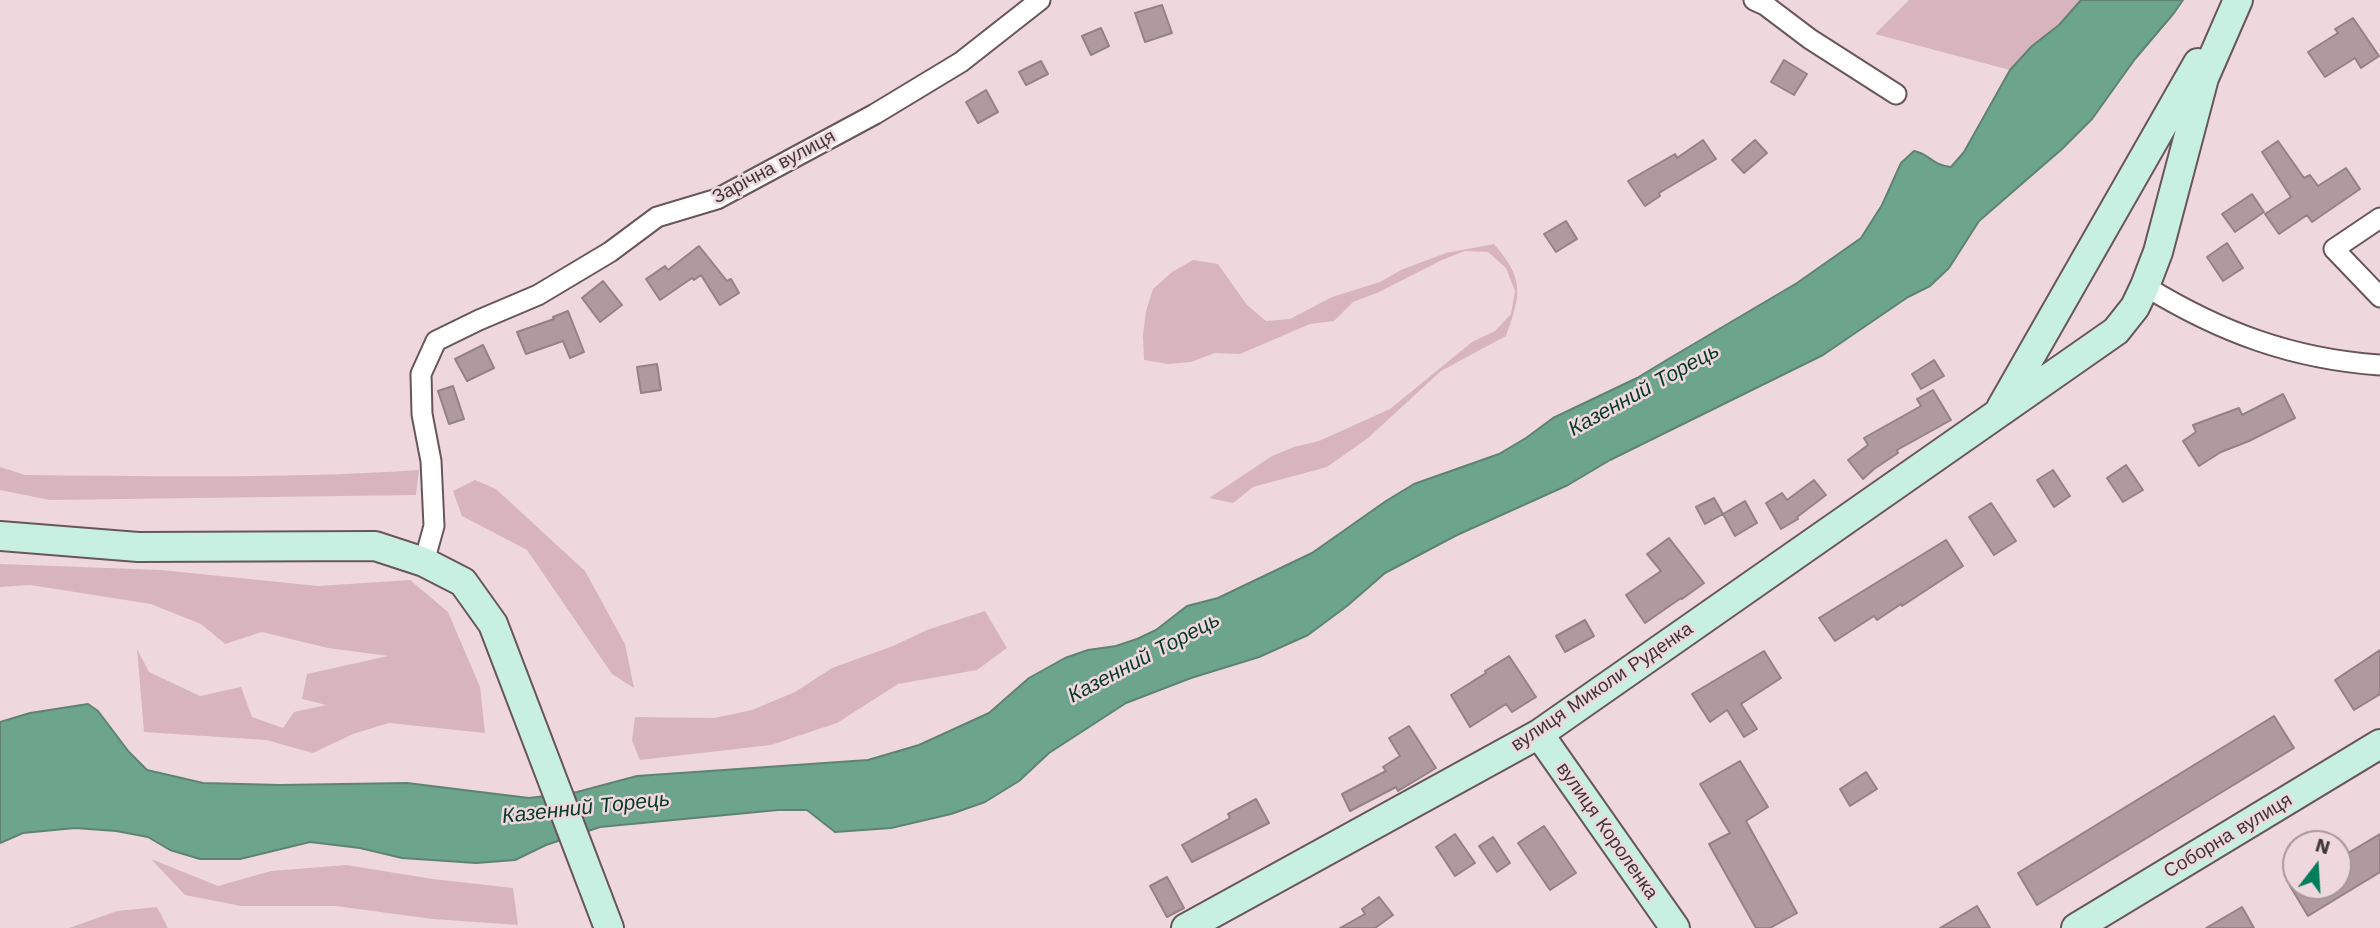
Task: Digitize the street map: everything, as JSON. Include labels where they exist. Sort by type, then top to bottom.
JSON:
[{"type":"street","name":"Зарічна вулиця","points":[[424,562],[434,526],[430,461],[422,414],[421,374],[436,341],[538,295],[610,251],[657,217],[717,199],[875,114],[961,62],[1040,0]]},
{"type":"street","points":[[1754,0],[1896,94]]},
{"type":"street","name":"вулиця Миколи Руденка","points":[[1997,414],[2236,0]]},
{"type":"street","name":"вулиця Миколи Руденка","points":[[1186,928],[1539,734],[2116,331],[2135,307],[2158,252],[2204,78],[2236,0]]},
{"type":"street","points":[[2380,218],[2334,250],[2380,297]]},
{"type":"street","points":[[2145,286],[2211,322],[2292,353],[2344,363],[2380,365]]},
{"type":"street","points":[[0,536],[138,547],[375,546],[424,562],[463,582],[493,624],[609,928]]},
{"type":"street","name":"вулиця Короленка","points":[[1539,734],[1675,928]]},
{"type":"street","name":"Соборна вулиця","points":[[2076,928],[2380,744]]},
{"type":"shaded area","points":[[1909,0],[2081,0],[2059,25],[2032,46],[2010,70],[1875,34]]},
{"type":"shaded area","points":[[1494,244],[1511,268],[1517,288],[1515,309],[1506,336],[1441,371],[1368,438],[1327,467],[1253,487],[1233,503],[1209,498],[1272,456],[1319,441],[1390,409],[1472,342],[1495,331],[1511,314],[1515,291],[1506,268],[1488,252],[1465,251],[1353,302],[1334,321],[1310,324],[1240,354],[1215,353],[1191,362],[1168,364],[1144,360],[1146,311],[1153,289],[1172,272],[1193,260],[1218,264],[1247,305],[1266,321],[1290,319],[1332,297],[1380,282],[1401,270],[1446,253]]},
{"type":"shaded area","points":[[0,467],[25,475],[123,476],[271,476],[419,470],[416,495],[50,500],[0,490]]},
{"type":"shaded area","points":[[475,480],[496,489],[585,571],[625,644],[634,688],[612,674],[527,550],[462,516],[453,491]]},
{"type":"shaded area","points":[[0,564],[161,570],[318,586],[410,580],[448,612],[480,687],[485,733],[389,723],[353,734],[313,753],[266,740],[144,732],[137,649],[149,672],[200,696],[241,687],[252,717],[283,728],[294,712],[326,705],[302,699],[307,674],[388,656],[328,648],[262,632],[225,644],[201,624],[151,604],[30,585],[0,587]]},
{"type":"shaded area","points":[[985,611],[1007,648],[977,670],[898,684],[837,723],[771,745],[640,760],[632,741],[635,717],[714,718],[752,710],[795,692],[832,668],[893,646],[927,630]]},
{"type":"shaded area","points":[[151,859],[218,886],[271,871],[346,865],[513,888],[518,925],[433,919],[335,906],[241,906],[185,895]]},
{"type":"shaded area","points":[[157,907],[168,928],[69,928],[117,911]]},
{"type":"water","name":"Казенний Торець","points":[[2081,0],[2183,0],[2135,59],[2092,119],[2062,149],[1979,221],[1949,268],[1930,286],[1908,297],[1823,355],[1610,460],[1568,485],[1457,535],[1385,573],[1308,635],[1259,657],[1191,678],[1126,703],[1049,753],[1019,781],[985,802],[951,814],[891,828],[835,832],[807,810],[778,810],[600,827],[546,845],[515,860],[476,863],[402,858],[360,848],[310,842],[240,859],[200,859],[170,850],[148,837],[75,828],[23,833],[0,843],[0,722],[30,713],[88,704],[98,711],[129,752],[147,770],[203,783],[407,783],[529,798],[577,792],[637,776],[868,760],[919,745],[989,713],[1029,678],[1065,658],[1137,639],[1156,630],[1187,606],[1218,598],[1312,553],[1414,484],[1499,454],[1553,418],[1637,378],[1797,283],[1861,238],[1882,205],[1901,163],[1914,151],[1951,167],[1964,152],[2010,70],[2032,46],[2059,25]]},
{"type":"building","points":[[1162,5],[1172,33],[1145,42],[1135,13]]},
{"type":"building","points":[[2353,18],[2379,56],[2361,68],[2355,58],[2325,77],[2308,52],[2338,33],[2335,29]]},
{"type":"building","points":[[1101,28],[1109,46],[1091,55],[1082,36]]},
{"type":"building","points":[[1784,60],[1807,74],[1794,95],[1771,82]]},
{"type":"building","points":[[1041,61],[1048,74],[1026,85],[1019,72]]},
{"type":"building","points":[[986,90],[998,112],[978,123],[966,102]]},
{"type":"building","points":[[1703,140],[1716,159],[1659,193],[1660,196],[1645,206],[1628,181],[1675,154],[1677,158]]},
{"type":"building","points":[[1755,140],[1767,153],[1744,173],[1732,160]]},
{"type":"building","points":[[2278,141],[2304,178],[2310,175],[2318,186],[2346,168],[2360,189],[2312,222],[2307,215],[2279,234],[2265,214],[2291,197],[2262,152]]},
{"type":"building","points":[[2252,194],[2264,212],[2235,232],[2222,214]]},
{"type":"building","points":[[1566,221],[1577,239],[1556,252],[1544,234]]},
{"type":"building","points":[[2227,243],[2243,268],[2223,281],[2207,257]]},
{"type":"building","points":[[699,246],[727,281],[731,279],[739,293],[720,305],[701,275],[694,280],[692,278],[660,300],[646,279],[665,266],[668,270]]},
{"type":"building","points":[[603,281],[622,305],[600,322],[582,298]]},
{"type":"building","points":[[568,311],[584,352],[570,358],[563,341],[526,354],[517,332]]},
{"type":"building","points":[[483,345],[494,368],[467,381],[455,359]]},
{"type":"building","points":[[1934,360],[1944,376],[1921,389],[1912,374]]},
{"type":"building","points":[[657,364],[661,390],[641,393],[637,367]]},
{"type":"building","points":[[453,386],[464,419],[449,424],[438,391]]},
{"type":"building","points":[[1933,390],[1951,420],[1897,450],[1898,453],[1863,479],[1848,460],[1868,445],[1864,438],[1921,406],[1917,399]]},
{"type":"building","points":[[2283,394],[2295,418],[2221,452],[2199,466],[2183,441],[2196,432],[2193,425],[2239,408],[2242,415]]},
{"type":"building","points":[[2126,465],[2143,490],[2123,502],[2107,478]]},
{"type":"building","points":[[2053,470],[2070,496],[2054,507],[2037,480]]},
{"type":"building","points":[[1814,480],[1826,495],[1797,517],[1798,519],[1781,529],[1766,503],[1782,493],[1787,500]]},
{"type":"building","points":[[1714,498],[1723,514],[1705,524],[1696,507]]},
{"type":"building","points":[[1745,501],[1757,523],[1735,536],[1723,514]]},
{"type":"building","points":[[1991,503],[2016,541],[1994,555],[1969,517]]},
{"type":"building","points":[[1669,538],[1704,583],[1645,623],[1626,595],[1661,571],[1647,554]]},
{"type":"building","points":[[1946,540],[1963,566],[1902,606],[1901,604],[1877,620],[1874,616],[1835,641],[1819,618]]},
{"type":"building","points":[[1585,620],[1594,636],[1565,652],[1556,636]]},
{"type":"building","points":[[2380,650],[2380,694],[2354,710],[2335,680]]},
{"type":"building","points":[[1764,651],[1781,678],[1741,704],[1757,729],[1744,737],[1727,710],[1710,722],[1692,694]]},
{"type":"building","points":[[1509,656],[1536,697],[1512,712],[1506,704],[1470,727],[1451,695]]},
{"type":"building","points":[[2274,716],[2294,748],[2037,905],[2018,873]]},
{"type":"building","points":[[1409,726],[1436,768],[1398,791],[1396,787],[1350,811],[1342,794],[1386,771],[1383,767],[1400,756],[1389,738]]},
{"type":"building","points":[[1740,761],[1768,807],[1746,821],[1797,913],[1770,928],[1756,928],[1709,844],[1730,833],[1700,784]]},
{"type":"building","points":[[1866,772],[1877,789],[1850,806],[1840,789]]},
{"type":"building","points":[[1256,799],[1269,823],[1192,862],[1182,845],[1230,818],[1228,814]]},
{"type":"building","points":[[1544,826],[1576,873],[1550,890],[1518,843]]},
{"type":"building","points":[[1455,834],[1475,863],[1455,876],[1436,847]]},
{"type":"building","points":[[2380,834],[2380,872],[2352,889],[2352,851]]},
{"type":"building","points":[[1493,837],[1510,863],[1497,872],[1479,846]]},
{"type":"building","points":[[1167,877],[1184,908],[1167,917],[1150,886]]},
{"type":"building","points":[[1379,897],[1393,915],[1375,928],[1340,928],[1365,914],[1362,909]]},
{"type":"building","points":[[2298,900],[2334,900],[2308,916]]},
{"type":"building","points":[[1977,906],[1990,928],[1940,928]]},
{"type":"building","points":[[2242,907],[2254,928],[2206,928]]}]
